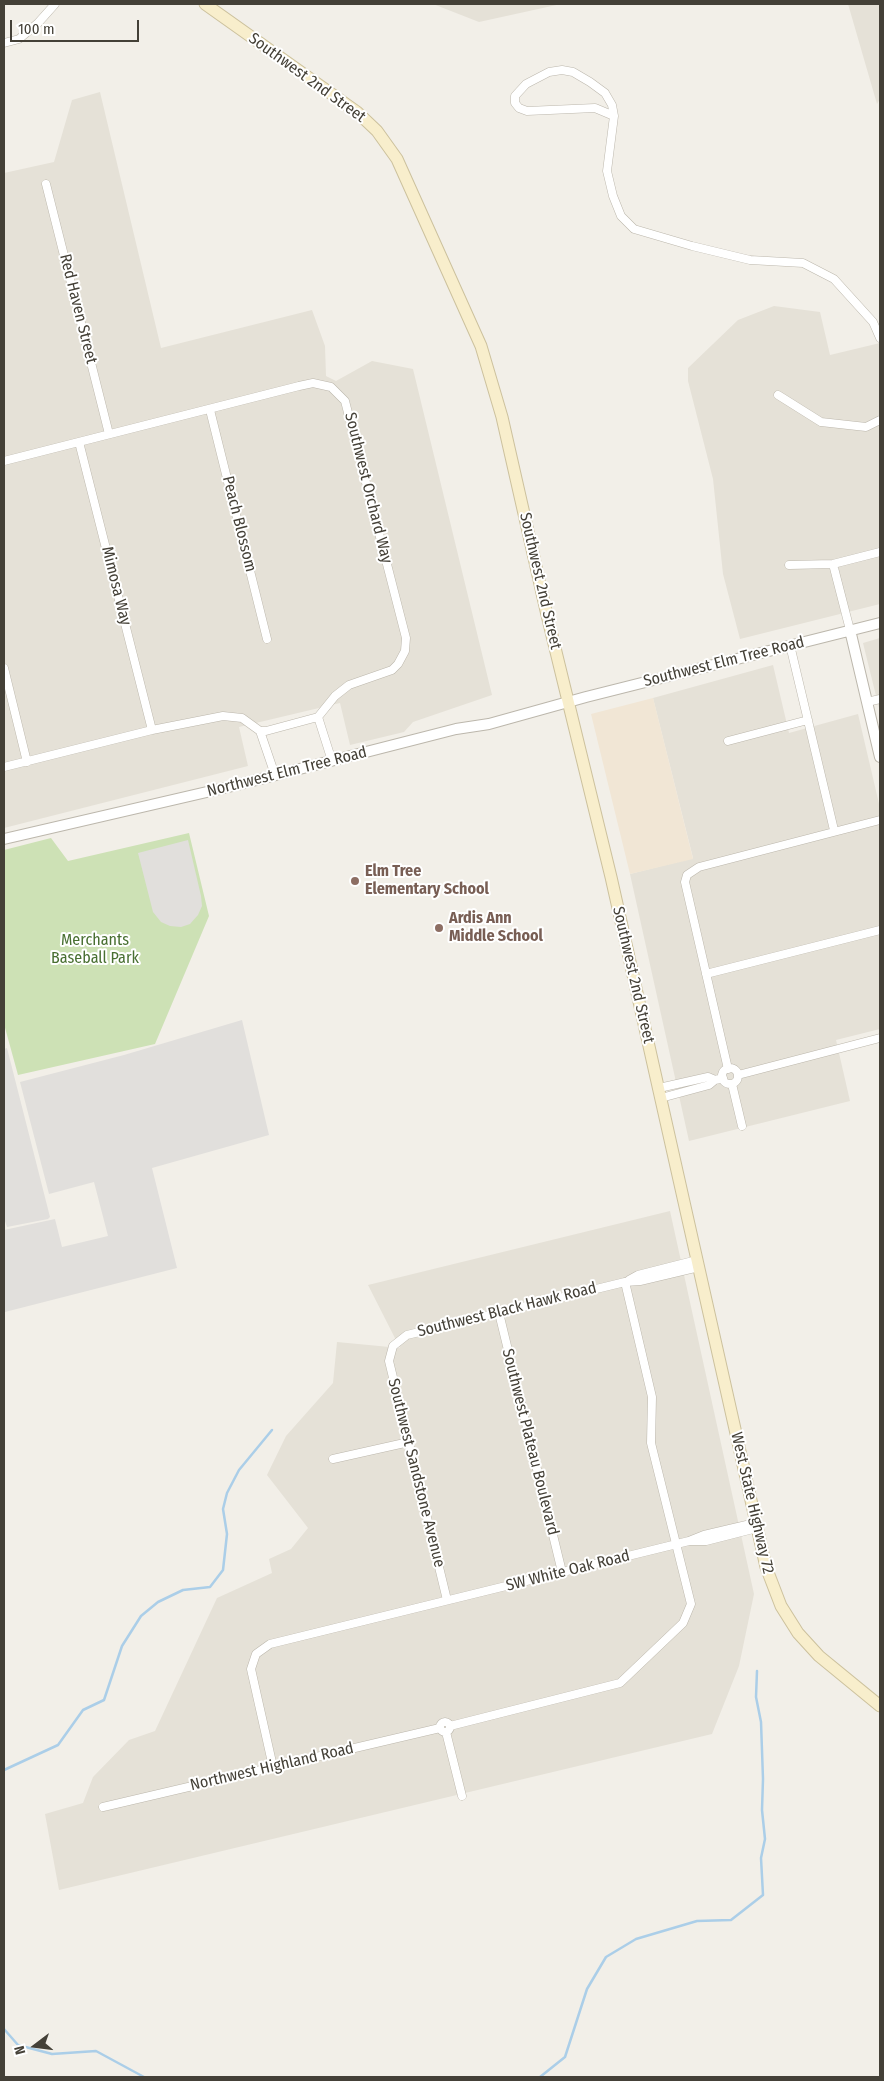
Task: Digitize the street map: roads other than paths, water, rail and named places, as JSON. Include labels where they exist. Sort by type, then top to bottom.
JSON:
[{"type":"main road","name":"Southwest 2nd Street","points":[[205,4],[357,112],[378,132],[397,159],[489,367],[569,702],[698,1263]]},
{"type":"main road","name":"West State Highway 72","points":[[698,1263],[756,1525],[773,1588],[781,1606],[798,1633],[820,1656],[880,1706]]},
{"type":"street","points":[[4,43],[19,39],[38,24],[55,4]]},
{"type":"street","points":[[614,116],[595,108],[528,111],[519,108],[515,103],[515,96],[526,84],[539,76],[562,70],[573,72],[606,94],[612,105],[614,116],[607,171],[613,196],[621,216],[634,229],[750,260],[803,263],[834,279],[873,322],[880,338]]},
{"type":"street","name":"Red Haven Street","points":[[46,184],[109,434]]},
{"type":"street","name":"Southwest Orchard Way","points":[[4,461],[313,383],[331,387],[346,401],[406,638],[405,651],[398,664],[392,670],[349,685],[336,696],[318,717]]},
{"type":"street","points":[[778,394],[821,422],[866,428],[880,420]]},
{"type":"street","name":"Peach Blossom","points":[[210,410],[267,639]]},
{"type":"street","name":"Mimosa Way","points":[[79,442],[152,730]]},
{"type":"street","points":[[789,565],[833,564],[880,552]]},
{"type":"street","points":[[833,564],[880,757]]},
{"type":"street","name":"Southwest Elm Tree Road","points":[[569,702],[880,623]]},
{"type":"street","points":[[790,645],[834,830]]},
{"type":"street","points":[[4,668],[27,762]]},
{"type":"street","points":[[867,702],[880,699]]},
{"type":"street","name":"Northwest Elm Tree Road","points":[[4,840],[456,730],[489,724],[569,702]]},
{"type":"street","points":[[4,767],[152,730],[222,716],[242,718],[266,732],[318,717],[332,761]]},
{"type":"street","points":[[728,741],[808,720]]},
{"type":"street","points":[[260,730],[275,775]]},
{"type":"street","points":[[728,1069],[684,882],[686,875],[698,866],[834,830],[880,820]]},
{"type":"street","points":[[706,974],[880,930]]},
{"type":"street","points":[[738,1074],[880,1038]]},
{"type":"street","points":[[660,1093],[709,1085],[719,1079],[728,1069],[733,1069],[738,1074]]},
{"type":"street","points":[[732,1084],[737,1079],[738,1074]]},
{"type":"street","points":[[719,1079],[727,1084],[732,1084]]},
{"type":"street","points":[[732,1084],[742,1126]]},
{"type":"street","name":"Southwest Black Hawk Road","points":[[393,1346],[407,1335],[625,1282],[638,1275],[698,1263]]},
{"type":"street","name":"Northwest Highland Road","points":[[103,1807],[445,1729],[620,1683],[683,1623],[691,1604],[651,1442],[652,1397],[625,1282]]},
{"type":"street","name":"Southwest Plateau Boulevard","points":[[499,1313],[562,1572]]},
{"type":"street","name":"Southwest Sandstone Avenue","points":[[393,1346],[389,1361],[447,1600]]},
{"type":"street","points":[[333,1460],[409,1442]]},
{"type":"street","name":"SW White Oak Road","points":[[273,1767],[251,1669],[256,1654],[270,1644],[689,1541],[704,1535],[756,1525]]},
{"type":"street","points":[[445,1729],[462,1796]]},
{"type":"waterway","points":[[4,1770],[58,1745],[83,1710],[104,1700],[122,1646],[141,1616],[158,1602],[183,1590],[210,1587],[223,1570],[227,1534],[223,1509],[227,1493],[239,1470],[272,1430]]},
{"type":"waterway","points":[[540,2077],[565,2057],[587,1989],[606,1957],[636,1939],[697,1921],[731,1920],[763,1895],[761,1858],[765,1839],[762,1810],[761,1722],[756,1697],[757,1671]]},
{"type":"waterway","points":[[4,2029],[18,2045],[52,2054],[96,2051],[144,2077]]},
{"type":"place","name":"Elm Tree Elementary School","points":[[355,881]]},
{"type":"place","name":"Ardis Ann Middle School","points":[[439,928]]},
{"type":"park label","name":"Merchants Baseball Park","points":[[95,950]]}]
